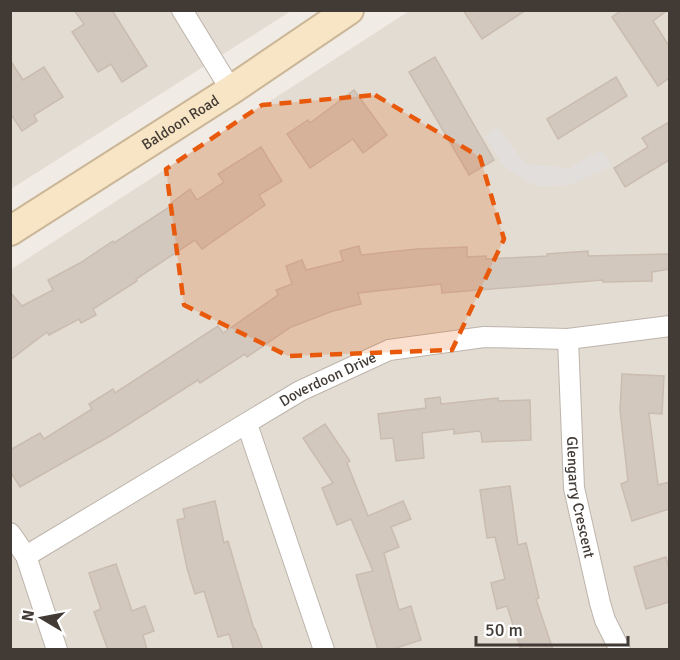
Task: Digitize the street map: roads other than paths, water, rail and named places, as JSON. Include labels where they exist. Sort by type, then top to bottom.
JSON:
[{"type":"street","points":[[182,10],[231,90]]},
{"type":"street","name":"Baldoon Road","points":[[10,231],[231,90],[349,10]]},
{"type":"street","name":"Doverdoon Drive","points":[[26,556],[300,391],[389,350],[484,337],[568,339],[669,326]]},
{"type":"street","name":"Glengarry Crescent","points":[[568,339],[574,488],[600,603],[605,620],[620,650]]},
{"type":"street","points":[[248,424],[324,650]]},
{"type":"street","points":[[10,533],[26,556],[57,650]]}]
